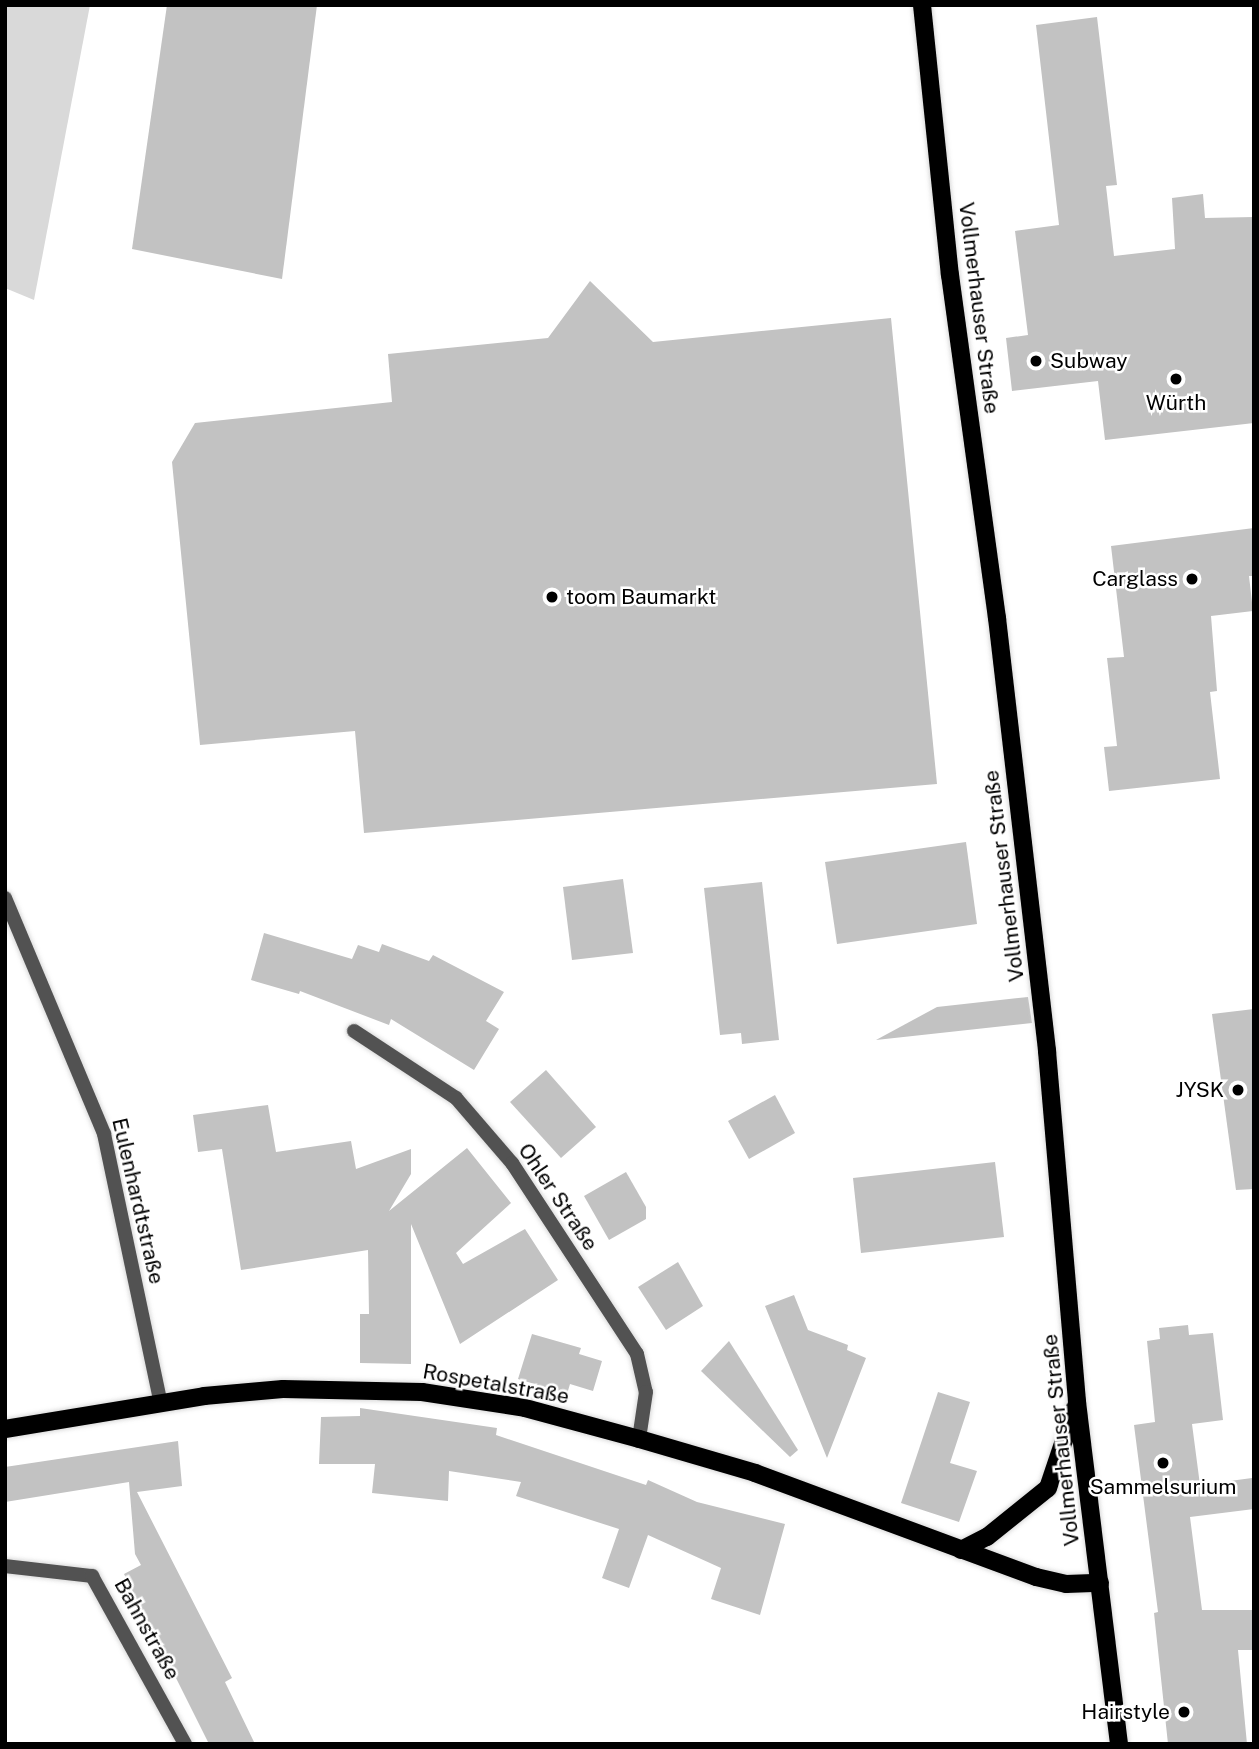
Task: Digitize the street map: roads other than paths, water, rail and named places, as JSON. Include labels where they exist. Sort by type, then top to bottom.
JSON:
[{"type":"main road","name":"Vollmerhauser Straße","points":[[922,5],[950,275],[997,618],[1047,1051],[1077,1402],[1119,1744]]},
{"type":"main road","name":"Rospetalstraße","points":[[5,1429],[283,1389],[422,1392],[525,1408],[639,1439],[755,1474],[961,1550],[1066,1584],[1100,1583]]},
{"type":"main road","points":[[961,1550],[987,1537],[1048,1488],[1077,1402]]},
{"type":"street","name":"Eulenhardtstraße","points":[[5,898],[104,1134],[161,1405]]},
{"type":"street","name":"Ohler Straße","points":[[354,1031],[456,1098],[513,1163],[637,1354],[646,1392],[639,1439]]},
{"type":"street","name":"Bahnstraße","points":[[5,1566],[92,1576],[106,1594],[185,1744]]},
{"type":"place","name":"Subway","points":[[1036,361]]},
{"type":"place","name":"Würth","points":[[1176,379]]},
{"type":"place","name":"Carglass","points":[[1192,579]]},
{"type":"place","name":"toom Baumarkt","points":[[552,597]]},
{"type":"place","name":"JYSK","points":[[1238,1090]]},
{"type":"place","name":"Sammelsurium","points":[[1163,1463]]},
{"type":"place","name":"Hairstyle","points":[[1184,1712]]}]
